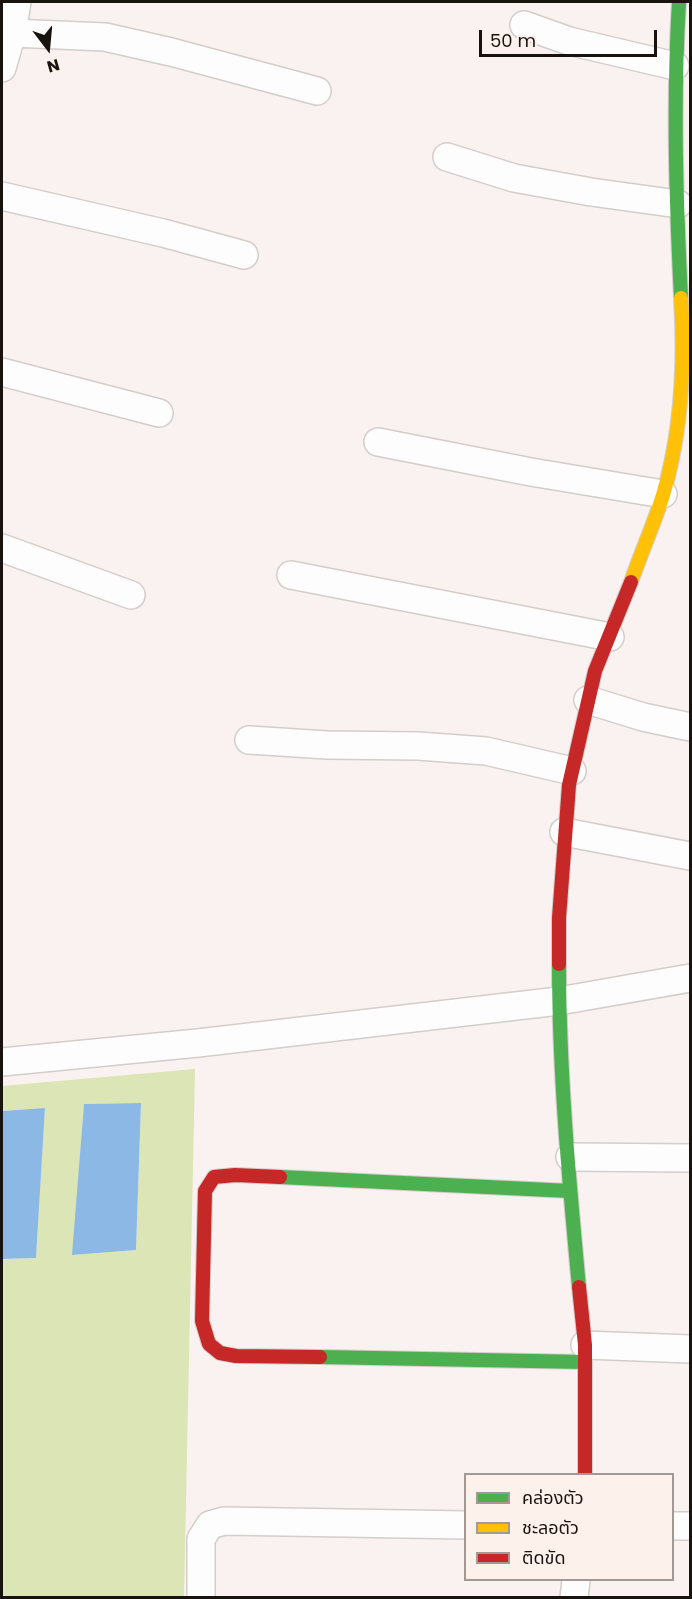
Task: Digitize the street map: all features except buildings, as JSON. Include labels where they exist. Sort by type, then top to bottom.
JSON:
[{"type":"street","points":[[2,68],[12,33],[17,2]]},
{"type":"street","points":[[585,1473],[585,1353],[570,1191],[560,1001],[559,918],[564,832],[572,771],[595,671],[682,440],[680,414],[683,328],[682,197],[675,66],[679,2]]},
{"type":"street","points":[[524,25],[569,40],[675,66]]},
{"type":"street","points":[[12,33],[105,37],[317,91]]},
{"type":"street","points":[[447,156],[514,178],[591,192],[682,197]]},
{"type":"street","points":[[2,196],[164,233],[244,255]]},
{"type":"street","points":[[2,372],[159,413]]},
{"type":"street","points":[[378,442],[663,495]]},
{"type":"street","points":[[2,548],[131,596]]},
{"type":"street","points":[[291,575],[610,636]]},
{"type":"street","points":[[588,700],[644,717],[690,727]]},
{"type":"street","points":[[249,740],[327,745],[418,746],[486,752],[572,771]]},
{"type":"street","points":[[564,832],[690,856]]},
{"type":"street","points":[[2,1062],[198,1043],[560,1001],[690,978]]},
{"type":"street","points":[[570,1157],[690,1158]]},
{"type":"street","points":[[570,1191],[235,1175],[214,1177],[205,1191],[202,1321],[209,1344],[220,1353],[236,1356],[585,1353],[690,1349]]},
{"type":"street","points":[[201,1598],[201,1539],[210,1525],[224,1521],[464,1525]]},
{"type":"street","points":[[674,1526],[690,1526]]},
{"type":"street","points":[[574,1598],[576,1581]]},
{"type":"green space","points":[[195,1069],[184,1597],[2,1597],[2,1259],[36,1258],[45,1108],[2,1111],[2,1086]],"holes":[[[141,1103],[136,1250],[73,1255],[84,1104]]]},
{"type":"water","points":[[141,1103],[136,1250],[72,1255],[84,1104]]},
{"type":"water","points":[[45,1108],[36,1258],[2,1259],[2,1111]]},
{"type":"traffic: fast","points":[[679,2],[676,150],[681,298]]},
{"type":"traffic: fast","points":[[559,964],[568,1166],[579,1287]]},
{"type":"traffic: fast","points":[[280,1177],[570,1191]]},
{"type":"traffic: fast","points":[[320,1357],[585,1362]]},
{"type":"traffic: slow","points":[[631,582],[663,495],[674,446],[681,397],[683,347],[681,298]]},
{"type":"traffic: jam","points":[[559,964],[559,918],[569,785],[595,671],[631,582]]},
{"type":"traffic: jam","points":[[280,1177],[235,1175],[214,1177],[205,1191],[202,1321],[209,1344],[220,1353],[236,1356],[320,1357]]},
{"type":"traffic: jam","points":[[579,1287],[585,1345],[585,1473]]}]
